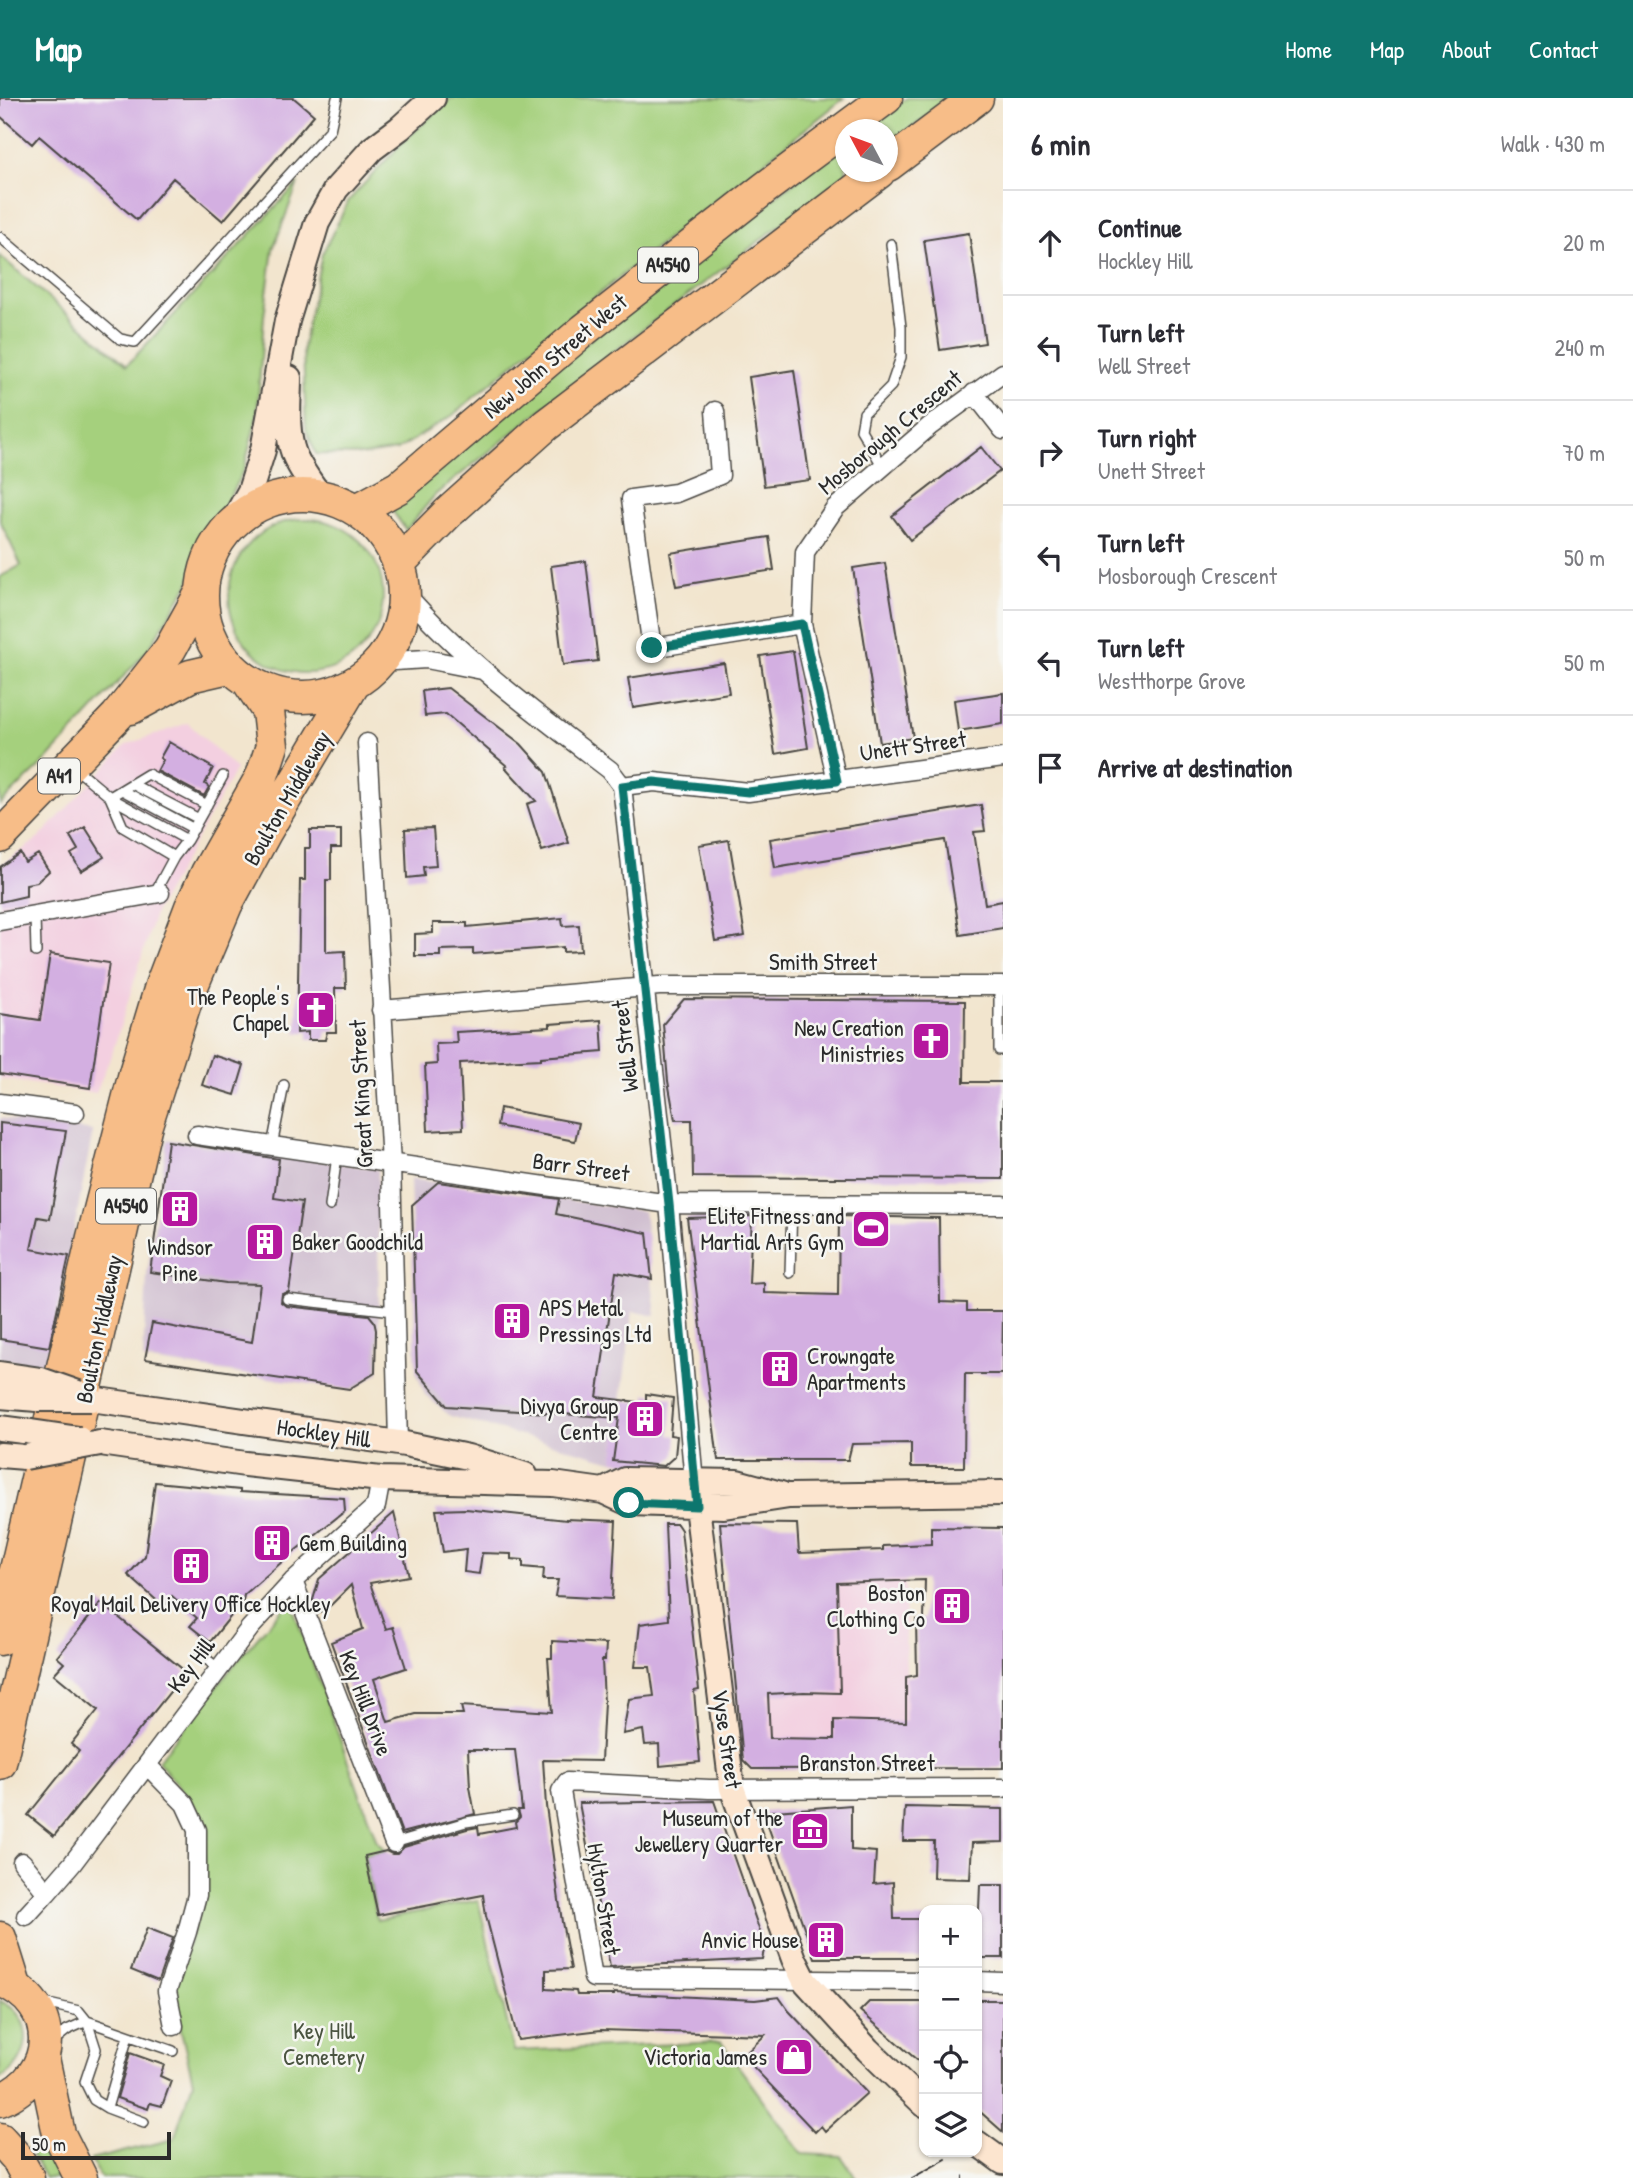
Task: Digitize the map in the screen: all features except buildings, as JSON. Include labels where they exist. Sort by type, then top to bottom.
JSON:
[{"type":"highway","name":"New John Street West","points":[[357,510],[399,487],[584,330],[765,188],[887,98]]},
{"type":"highway","points":[[898,157],[977,98]]},
{"type":"highway","name":"New John Street West","points":[[401,577],[448,513],[546,425],[866,182]]},
{"type":"highway","name":"A4540","points":[[288,495],[320,496],[357,510],[375,524],[389,542],[401,577],[402,617],[393,641],[379,662],[353,685],[328,695],[301,698],[275,694],[240,675],[213,645],[204,620],[201,593],[205,567],[216,543],[232,523],[258,505],[288,495]]},
{"type":"highway","name":"A41","points":[[0,837],[117,716],[170,649],[201,593]]},
{"type":"highway","name":"A41","points":[[117,716],[190,676],[240,675]]},
{"type":"highway","name":"Boulton Middleway","points":[[0,1639],[93,1237],[135,1073],[191,907],[228,834],[262,776],[272,746],[268,711],[240,675]]},
{"type":"highway","name":"Boulton Middleway","points":[[0,1763],[142,1141],[186,1000],[226,905],[266,831],[353,685]]},
{"type":"highway","points":[[0,1938],[16,1989],[41,2018],[45,2038],[43,2053],[34,2076],[19,2091],[0,2100]]},
{"type":"highway","points":[[43,2053],[59,2134],[81,2178]]},
{"type":"highway","points":[[0,2139],[17,2158],[28,2178]]},
{"type":"main road","points":[[232,523],[250,491],[263,450],[287,321],[317,223],[335,189],[372,149],[433,98]]},
{"type":"main road","points":[[287,321],[288,421],[293,453],[320,496]]},
{"type":"main road","points":[[0,1374],[39,1390]]},
{"type":"main road","points":[[0,1396],[39,1390]]},
{"type":"main road","name":"Hockley Hill","points":[[39,1390],[398,1443],[468,1457],[552,1484]]},
{"type":"main road","name":"Hockley Hill","points":[[0,1428],[245,1464],[381,1479],[552,1484],[603,1492],[625,1480],[696,1494],[737,1482],[789,1496],[999,1495]]},
{"type":"main road","points":[[0,1455],[25,1457],[100,1443]]},
{"type":"main road","name":"Vyse Street","points":[[696,1494],[732,1788],[794,1959],[805,1981],[868,2050],[919,2099]]},
{"type":"street","name":"Mosborough Crescent","points":[[837,781],[802,624],[805,552],[835,508],[930,426],[1003,373]]},
{"type":"street","points":[[974,393],[1003,430]]},
{"type":"street","points":[[715,411],[720,475],[676,493],[631,499],[652,648],[802,624]]},
{"type":"street","points":[[401,577],[428,620],[482,670],[610,770],[622,786]]},
{"type":"street","points":[[379,662],[426,659],[482,670]]},
{"type":"street","name":"Great King Street","points":[[368,743],[391,1164],[398,1443]]},
{"type":"street","name":"Unett Street","points":[[622,786],[654,782],[748,792],[1003,758]]},
{"type":"street","name":"Well Street","points":[[622,786],[669,1204],[696,1494]]},
{"type":"street","points":[[0,921],[157,893]]},
{"type":"street","name":"Smith Street","points":[[381,1010],[659,986],[1001,986]]},
{"type":"street","points":[[0,1103],[75,1114]]},
{"type":"street","name":"Barr Street","points":[[197,1135],[669,1204],[1003,1205]]},
{"type":"street","name":"Key Hill","points":[[26,1916],[147,1765],[250,1628],[293,1581],[376,1506],[381,1479]]},
{"type":"street","name":"Key Hill Drive","points":[[293,1581],[394,1843]]},
{"type":"street","points":[[147,1765],[185,1804],[197,1830],[197,1895],[167,1992],[174,2026]]},
{"type":"street","name":"Hylton Street","points":[[732,1788],[567,1782],[561,1791],[593,1978],[805,1981]]},
{"type":"street","name":"Branston Street","points":[[732,1788],[1003,1788]]},
{"type":"street","points":[[22,1862],[47,1893]]},
{"type":"street","points":[[805,1981],[919,1981]]},
{"type":"street","points":[[982,1981],[1003,1982]]},
{"type":"lane","points":[[0,237],[120,339],[135,342],[330,130],[337,98]]},
{"type":"lane","points":[[883,467],[861,430],[863,413],[891,386],[901,357],[901,327],[891,244]]},
{"type":"lane","points":[[71,764],[110,797],[184,838]]},
{"type":"lane","points":[[110,797],[148,774],[204,803]]},
{"type":"lane","points":[[157,893],[195,818],[223,776]]},
{"type":"lane","points":[[132,783],[195,818]]},
{"type":"lane","points":[[122,790],[190,827]]},
{"type":"lane","points":[[110,797],[123,827],[174,857]]},
{"type":"lane","points":[[35,916],[36,952]]},
{"type":"lane","points":[[1001,986],[999,1050],[1003,1050]]},
{"type":"lane","points":[[271,1146],[284,1085]]},
{"type":"lane","points":[[330,1206],[337,1156]]},
{"type":"lane","points":[[790,1273],[792,1205]]},
{"type":"lane","points":[[287,1299],[394,1311]]},
{"type":"lane","points":[[200,1654],[219,1668]]},
{"type":"lane","points":[[394,1843],[466,1822],[513,1815]]},
{"type":"lane","points":[[16,1989],[79,2011],[87,2021],[96,2049],[85,2082],[94,2100],[144,2122]]},
{"type":"lane","points":[[43,2053],[67,2031],[87,2021],[173,2051]]},
{"type":"lane","points":[[107,2108],[128,2036]]},
{"type":"shaded area","points":[[188,723],[236,769],[156,910],[113,1050],[96,1093],[0,1079],[0,866],[39,838],[126,745]]},
{"type":"shaded area","points":[[0,1118],[93,1131],[48,1365],[0,1359]]},
{"type":"shaded area","points":[[167,1139],[378,1169],[379,1373],[353,1390],[143,1360],[147,1274]]},
{"type":"shaded area","name":"APS Metal Pressings Ltd","points":[[410,1179],[644,1211],[656,1316],[633,1311],[613,1461],[450,1416],[425,1395],[416,1372]]},
{"type":"shaded area","points":[[905,1581],[907,1768],[752,1769],[743,1760],[739,1736],[770,1734],[768,1694],[804,1692],[801,1649],[732,1653],[727,1607],[799,1603],[800,1584]]},
{"type":"green space","points":[[451,98],[844,98],[551,332],[453,415],[397,450],[365,455],[316,454],[306,429],[303,347],[322,254],[349,200],[403,142]]},
{"type":"green space","points":[[907,98],[952,98],[898,138],[898,119],[879,119]]},
{"type":"green space","points":[[835,151],[837,182],[613,352],[435,495],[406,530],[389,506],[599,332]]},
{"type":"green space","points":[[298,183],[273,249],[264,316],[257,416],[244,469],[213,528],[188,585],[147,651],[45,762],[0,804],[0,577],[21,565],[0,521],[0,256],[127,365]]},
{"type":"green space","points":[[306,519],[335,525],[360,542],[377,567],[383,596],[377,625],[360,650],[335,667],[306,673],[277,667],[252,650],[235,625],[229,596],[235,567],[252,542],[277,525]]},
{"type":"green space","name":"Key Hill Cemetery","points":[[290,1600],[377,1842],[386,1851],[365,1856],[377,1920],[478,1900],[514,2051],[721,2042],[802,2154],[841,2156],[856,2178],[101,2178],[91,2160],[174,2139],[193,2082],[172,1991],[206,1890],[202,1816],[158,1761],[242,1655]]},
{"type":"green space","points":[[0,2001],[20,2017],[26,2039],[19,2062],[0,2079]]},
{"type":"green space","points":[[43,2140],[49,2142],[67,2178],[45,2178],[29,2150]]},
{"type":"tram line","points":[[912,2178],[946,2159]]},
{"type":"place","name":"The People's Chapel","points":[[316,1010]]},
{"type":"place","name":"New Creation Ministries","points":[[931,1041]]},
{"type":"place","name":"Windsor Pine","points":[[180,1209]]},
{"type":"place","name":"Elite Fitness and Martial Arts Gym","points":[[871,1229]]},
{"type":"place","name":"Baker Goodchild","points":[[265,1242]]},
{"type":"place","name":"APS Metal Pressings Ltd","points":[[512,1321]]},
{"type":"place","name":"Crowngate Apartments","points":[[780,1369]]},
{"type":"place","name":"Divya Group Centre","points":[[645,1419]]},
{"type":"place","name":"Gem Building","points":[[272,1543]]},
{"type":"place","name":"Royal Mail Delivery Office Hockley","points":[[191,1566]]},
{"type":"place","name":"Boston Clothing Co","points":[[952,1606]]},
{"type":"place","name":"Museum of the Jewellery Quarter","points":[[810,1831]]},
{"type":"place","name":"Anvic House","points":[[826,1940]]},
{"type":"place","name":"Victoria James","points":[[794,2057]]},
{"type":"route","points":[[629,1503],[697,1506],[669,1204],[622,786],[654,782],[748,792],[837,781],[802,624],[652,648]]}]
